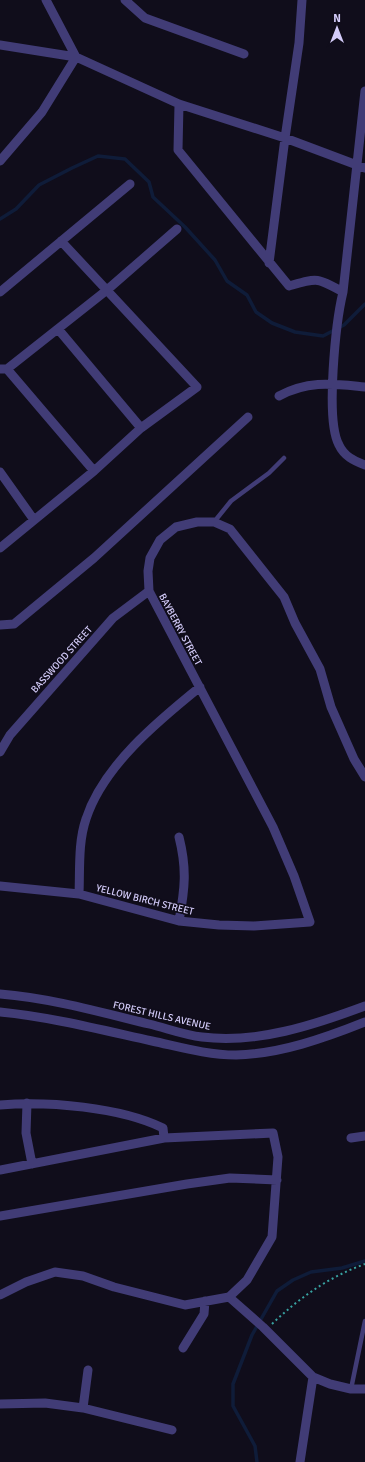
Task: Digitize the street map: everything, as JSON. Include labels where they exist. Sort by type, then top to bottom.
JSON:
[{"type":"street","points":[[46,0],[76,57]]},
{"type":"street","points":[[125,0],[145,18],[244,54]]},
{"type":"street","points":[[269,263],[284,138],[299,43],[302,0]]},
{"type":"street","points":[[0,45],[76,57],[178,104],[284,138],[361,167]]},
{"type":"street","points":[[0,161],[42,112],[76,57]]},
{"type":"street","points":[[365,91],[361,167],[340,306],[333,384],[332,420],[338,444],[346,455],[356,462],[365,464]]},
{"type":"street","points":[[178,104],[178,150],[289,286],[316,279],[324,281],[343,292]]},
{"type":"street","points":[[0,292],[130,184]]},
{"type":"street","points":[[94,471],[3,369],[58,329],[107,290],[177,229]]},
{"type":"street","points":[[0,548],[94,471],[141,428],[197,387],[61,241]]},
{"type":"street","points":[[58,329],[141,428]]},
{"type":"street","points":[[279,396],[293,388],[317,384],[365,386]]},
{"type":"street","points":[[0,625],[14,624],[88,563],[248,417]]},
{"type":"street","points":[[0,472],[34,520]]},
{"type":"street","name":"BAYBERRY STREET","points":[[310,922],[294,876],[273,827],[149,591],[148,571],[150,558],[160,540],[176,527],[197,522],[214,522],[230,529],[284,597],[295,623],[320,669],[331,707],[354,759],[365,777]]},
{"type":"street","name":"BASSWOOD STREET","points":[[0,752],[10,735],[113,618],[149,591]]},
{"type":"street","points":[[79,894],[80,848],[85,820],[94,798],[115,768],[162,718],[200,687]]},
{"type":"street","points":[[179,837],[185,860],[186,879],[179,921]]},
{"type":"street","name":"YELLOW BIRCH STREET","points":[[0,886],[79,894],[179,921],[219,925],[254,926],[310,922]]},
{"type":"street","name":"FOREST HILLS AVENUE","points":[[0,994],[97,1011],[202,1037],[233,1038],[264,1036],[326,1020],[365,1006]]},
{"type":"street","points":[[0,1012],[93,1028],[204,1053],[236,1055],[273,1051],[334,1034],[365,1022]]},
{"type":"street","points":[[0,1105],[27,1103],[79,1106],[148,1120],[163,1128],[164,1138]]},
{"type":"street","points":[[27,1103],[26,1133],[32,1164]]},
{"type":"street","points":[[0,1170],[164,1138],[273,1133],[278,1157],[272,1237],[247,1280],[229,1297],[185,1304],[114,1287],[83,1276],[55,1272],[26,1282],[0,1294]]},
{"type":"street","points":[[351,1138],[365,1136]]},
{"type":"street","points":[[0,1216],[230,1178],[277,1180]]},
{"type":"street","points":[[229,1297],[264,1329],[313,1378],[351,1389],[365,1389]]},
{"type":"street","points":[[183,1348],[204,1314],[205,1301]]},
{"type":"street","points":[[83,1408],[88,1370]]},
{"type":"street","points":[[300,1462],[313,1378]]},
{"type":"street","points":[[0,1404],[45,1403],[83,1408],[172,1430]]},
{"type":"lane","points":[[214,522],[231,501],[269,472],[284,458]]},
{"type":"lane","points":[[351,1389],[365,1321]]},
{"type":"path","points":[[264,1329],[294,1303],[320,1284],[348,1270],[365,1264]]},
{"type":"waterway","points":[[0,219],[16,209],[39,185],[72,168],[98,156],[125,159],[149,182],[153,197],[185,227],[215,260],[227,281],[247,295],[256,312],[272,323],[295,332],[323,336],[344,325],[365,304]]},
{"type":"waterway","points":[[257,1462],[255,1446],[233,1406],[233,1384],[252,1335],[277,1291],[293,1280],[311,1272],[342,1268],[365,1261]]}]
